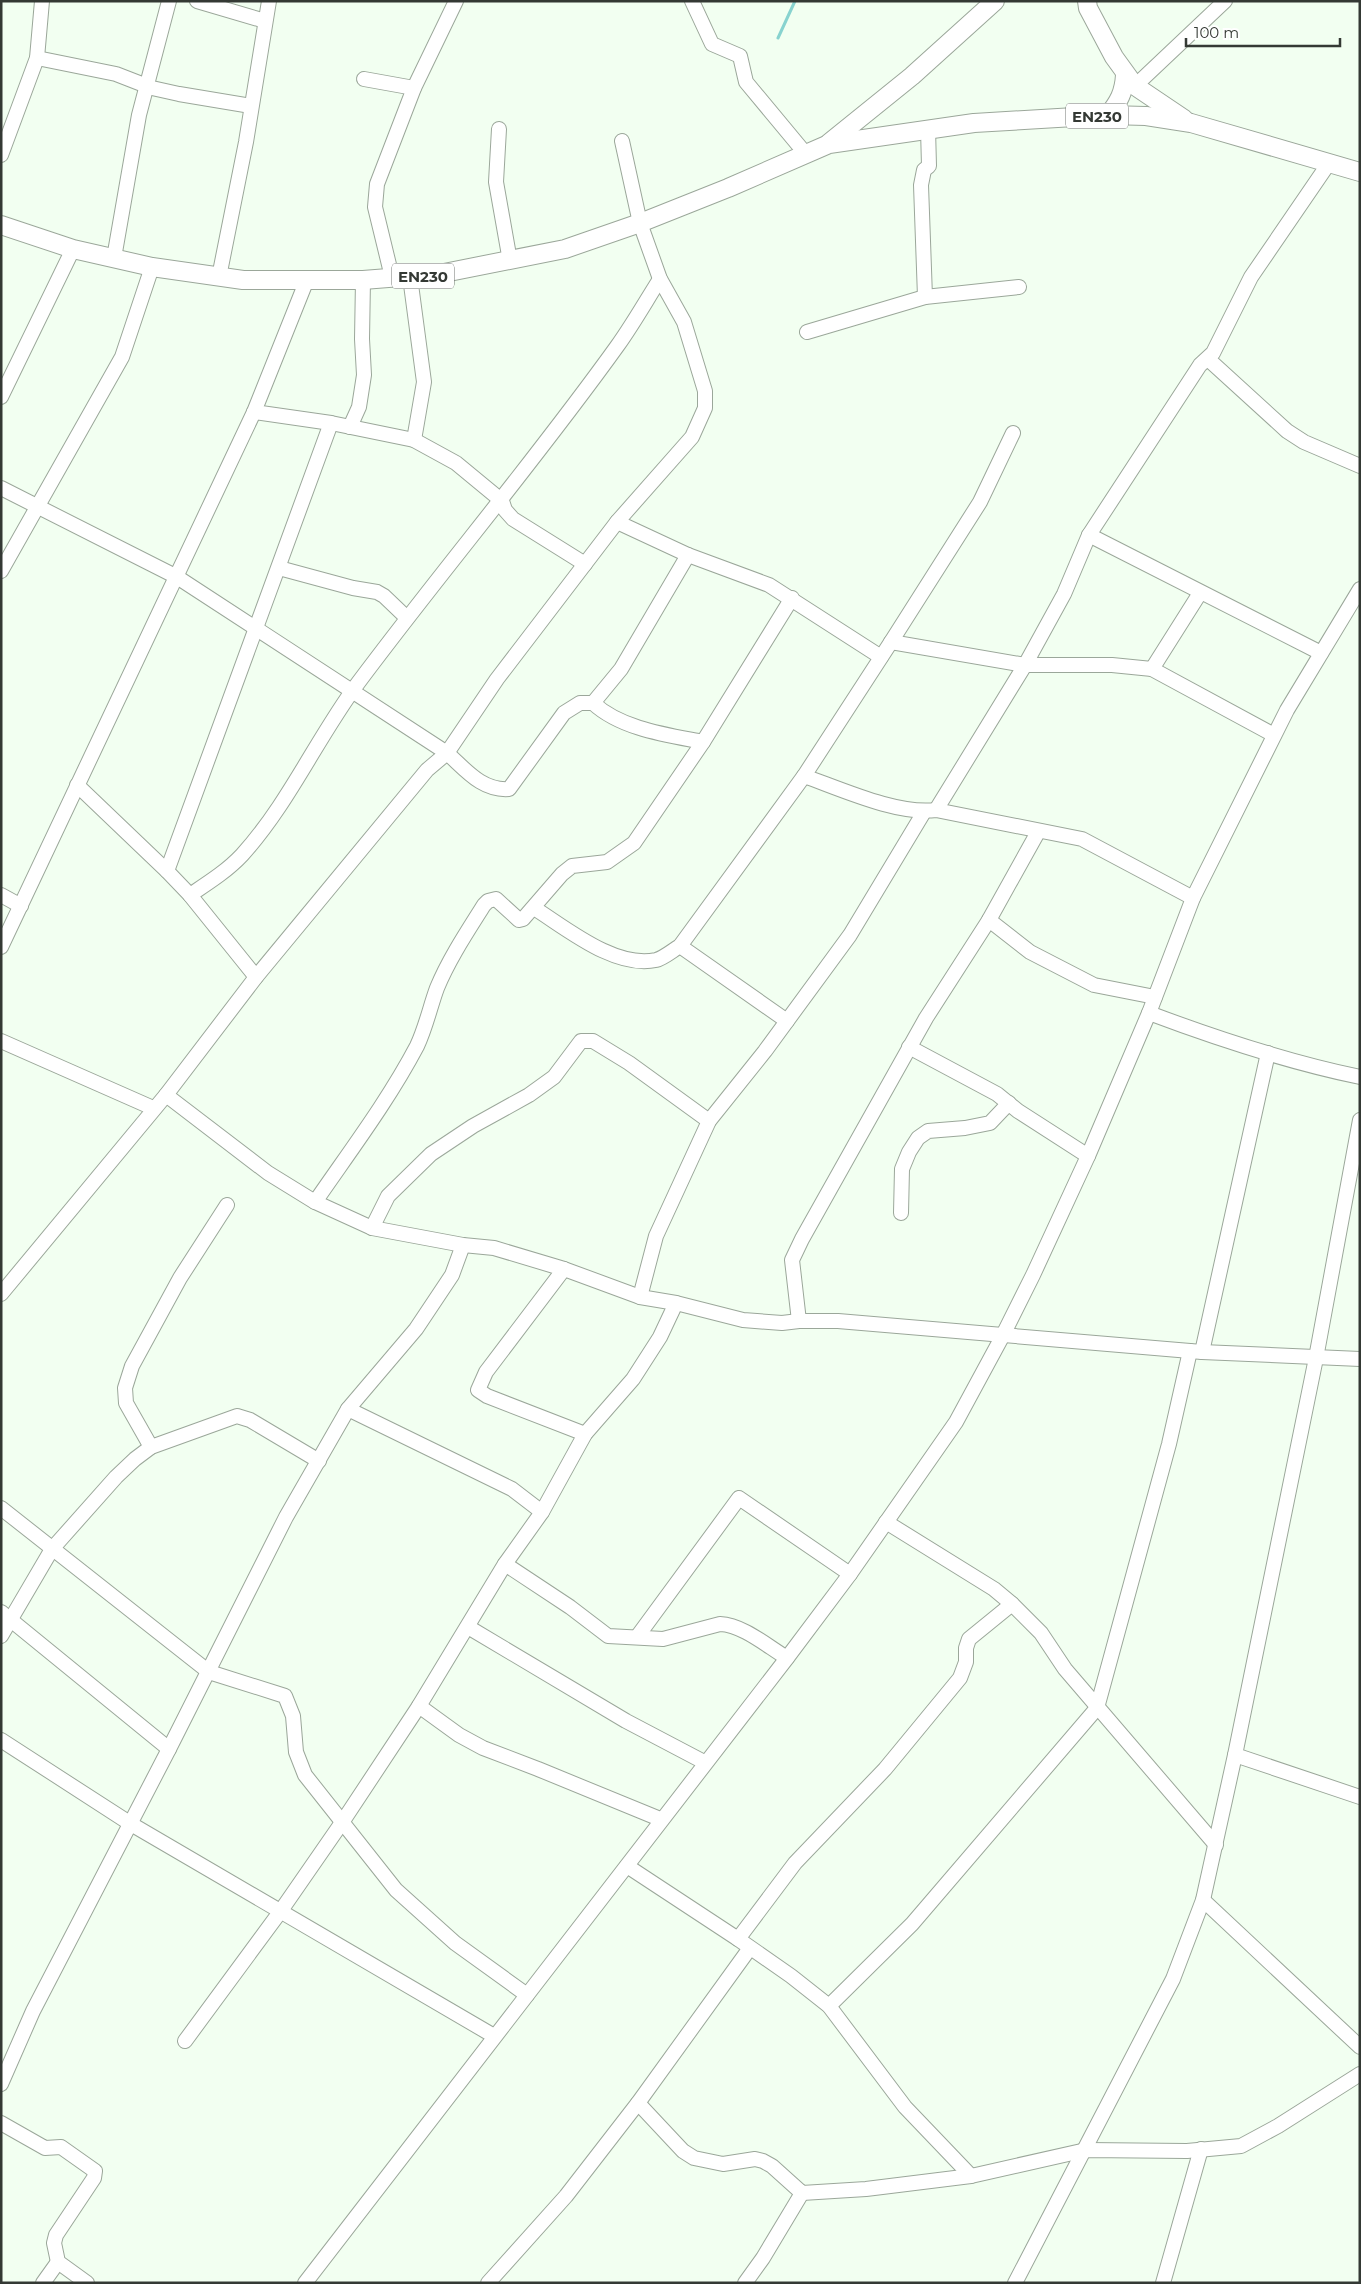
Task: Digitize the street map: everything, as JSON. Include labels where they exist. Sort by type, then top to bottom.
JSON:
[{"type":"main road","points":[[829,144],[946,47],[995,1]]},
{"type":"main road","points":[[1087,1],[1088,8],[1130,81],[1191,123]]},
{"type":"main road","points":[[1108,115],[1130,81]]},
{"type":"main road","points":[[869,111],[867,120],[869,129],[882,137]]},
{"type":"main road","name":"EN230","points":[[1,224],[73,248],[152,267],[243,280],[306,282],[363,280],[439,274],[510,262],[564,249],[640,223],[728,188],[829,144],[974,123],[1108,115],[1146,116],[1191,123],[1360,172]]},
{"type":"street","points":[[1,155],[38,58],[42,1]]},
{"type":"street","points":[[114,258],[146,84],[169,1]]},
{"type":"street","points":[[197,1],[265,21]]},
{"type":"street","points":[[219,277],[269,1]]},
{"type":"street","points":[[392,277],[375,207],[375,195],[414,88],[456,1]]},
{"type":"street","points":[[692,1],[712,44],[740,56],[746,82],[805,153]]},
{"type":"street","points":[[1130,81],[1225,1]]},
{"type":"street","points":[[38,58],[116,74],[146,84],[152,88],[251,106]]},
{"type":"street","points":[[364,79],[414,88]]},
{"type":"street","points":[[499,129],[496,182],[510,262]]},
{"type":"street","points":[[925,297],[921,185],[924,170],[929,166],[928,129]]},
{"type":"street","points":[[1,1294],[153,1108],[166,1095],[256,977],[427,770],[447,753],[497,679],[617,522],[692,436],[705,408],[705,391],[684,322],[660,279],[640,223],[622,142]]},
{"type":"street","points":[[640,1296],[656,1236],[709,1121],[787,1021],[850,935],[1025,664],[1064,594],[1089,535],[1200,365],[1213,353],[1251,277],[1329,163]]},
{"type":"street","points":[[1,397],[73,248]]},
{"type":"street","points":[[1,571],[36,506],[122,357],[152,267]]},
{"type":"street","points":[[410,277],[424,382],[414,440]]},
{"type":"street","points":[[190,895],[215,879],[242,854],[289,792],[352,691],[407,618],[502,501],[620,344],[660,279]]},
{"type":"street","points":[[350,427],[359,407],[364,375],[362,339],[363,280]]},
{"type":"street","points":[[1,947],[254,412],[306,282]]},
{"type":"street","points":[[807,332],[925,297],[1019,287]]},
{"type":"street","points":[[1208,359],[1288,431],[1304,442],[1360,466]]},
{"type":"street","points":[[254,412],[331,423],[414,440],[456,463],[502,501],[505,510],[513,518],[585,564]]},
{"type":"street","points":[[167,871],[331,423]]},
{"type":"street","points":[[534,908],[611,955],[634,960],[657,960],[680,946],[804,776],[891,642],[980,502],[1013,433]]},
{"type":"street","points":[[1,488],[177,578],[447,753],[475,780],[490,788],[509,789],[564,714],[580,703],[593,703],[604,713],[625,722],[666,735],[703,742]]},
{"type":"street","points":[[617,522],[688,555],[769,585],[881,656]]},
{"type":"street","points":[[1089,535],[1200,593],[1321,652]]},
{"type":"street","points":[[593,703],[621,669],[688,555]]},
{"type":"street","points":[[279,568],[353,588],[377,592],[384,596],[407,618]]},
{"type":"street","points":[[304,2283],[627,1866],[704,1762],[787,1658],[850,1574],[956,1422],[1034,1275],[1088,1156],[1149,1013],[1193,898],[1274,735],[1321,652],[1360,589]]},
{"type":"street","points":[[1152,669],[1200,593]]},
{"type":"street","points":[[315,1202],[396,1084],[418,1043],[446,970],[484,905],[488,901],[496,899],[520,920],[523,919],[562,874],[572,866],[607,862],[634,843],[703,742],[792,598]]},
{"type":"street","points":[[891,642],[1025,664],[1112,665],[1152,669],[1274,735]]},
{"type":"street","points":[[804,776],[900,808],[930,811],[1082,839],[1193,898]]},
{"type":"street","points":[[76,785],[190,895],[256,977]]},
{"type":"street","points":[[799,1320],[792,1260],[909,1047],[989,920],[1038,832]]},
{"type":"street","points":[[1,895],[21,906]]},
{"type":"street","points":[[989,920],[1030,952],[1094,984],[1155,997]]},
{"type":"street","points":[[680,946],[787,1021]]},
{"type":"street","points":[[1149,1013],[1209,1036],[1268,1054],[1360,1077]]},
{"type":"street","points":[[1,1041],[153,1108]]},
{"type":"street","points":[[372,1228],[388,1196],[431,1154],[473,1126],[529,1096],[548,1082],[554,1077],[581,1041],[593,1041],[629,1063],[709,1121]]},
{"type":"street","points":[[909,1047],[997,1094],[1088,1156]]},
{"type":"street","points":[[829,2006],[912,1924],[1097,1708],[1196,1352],[1268,1054]]},
{"type":"street","points":[[166,1095],[268,1173],[315,1202],[372,1228],[464,1245],[494,1248],[564,1269],[640,1296],[742,1320],[782,1323],[799,1320],[838,1321],[1002,1337],[1196,1352],[1360,1359]]},
{"type":"street","points":[[901,1213],[902,1169],[909,1152],[918,1138],[928,1131],[965,1128],[990,1123],[1009,1103]]},
{"type":"street","points":[[1015,2283],[1086,2150],[1173,1979],[1203,1900],[1235,1756],[1316,1358],[1360,1120]]},
{"type":"street","points":[[151,1447],[126,1402],[125,1388],[132,1366],[180,1278],[227,1205]]},
{"type":"street","points":[[1,2084],[33,2011],[209,1672],[286,1517],[348,1409],[416,1329],[452,1275],[464,1245]]},
{"type":"street","points":[[564,1269],[486,1372],[478,1390],[487,1396],[585,1434]]},
{"type":"street","points":[[185,2041],[280,1912],[419,1706],[505,1564],[542,1512],[585,1434],[633,1379],[660,1337],[676,1303]]},
{"type":"street","points":[[348,1409],[512,1489],[542,1512]]},
{"type":"street","points":[[1,1636],[5,1616],[52,1549],[116,1477],[151,1447],[238,1416],[250,1420],[319,1461]]},
{"type":"street","points":[[637,1638],[739,1498],[850,1574]]},
{"type":"street","points":[[1,1508],[209,1672],[285,1696],[293,1716],[299,1764],[305,1775],[396,1890],[455,1943],[527,1995]]},
{"type":"street","points":[[886,1522],[994,1589],[1012,1604],[1041,1633],[1065,1669],[1097,1708],[1216,1845]]},
{"type":"street","points":[[505,1564],[570,1607],[608,1636],[663,1639],[720,1624],[728,1624],[738,1628],[787,1658]]},
{"type":"street","points":[[738,1939],[795,1863],[885,1769],[960,1678],[966,1662],[966,1648],[974,1633],[1012,1604]]},
{"type":"street","points":[[5,1616],[169,1750]]},
{"type":"street","points":[[468,1627],[626,1720],[704,1762]]},
{"type":"street","points":[[419,1706],[459,1735],[483,1748],[538,1768],[660,1819]]},
{"type":"street","points":[[1,1740],[131,1824],[494,2036]]},
{"type":"street","points":[[1235,1756],[1360,1797]]},
{"type":"street","points":[[627,1866],[738,1939],[791,1976],[829,2006],[905,2107],[971,2176]]},
{"type":"street","points":[[1203,1900],[1360,2047]]},
{"type":"street","points":[[488,2283],[566,2196],[638,2103],[750,1948]]},
{"type":"street","points":[[638,2103],[683,2150],[694,2158],[723,2164],[755,2159],[772,2166],[802,2193],[866,2189],[971,2176],[1086,2150],[1202,2150],[1241,2146],[1278,2126],[1360,2074]]},
{"type":"street","points":[[1,2123],[45,2148],[60,2148],[96,2174],[56,2235],[54,2243],[58,2262],[87,2283]]},
{"type":"street","points":[[1163,2283],[1202,2150]]},
{"type":"street","points":[[745,2283],[772,2245],[802,2193]]},
{"type":"street","points":[[43,2283],[58,2262]]},
{"type":"waterway","points":[[778,38],[795,1]]}]
